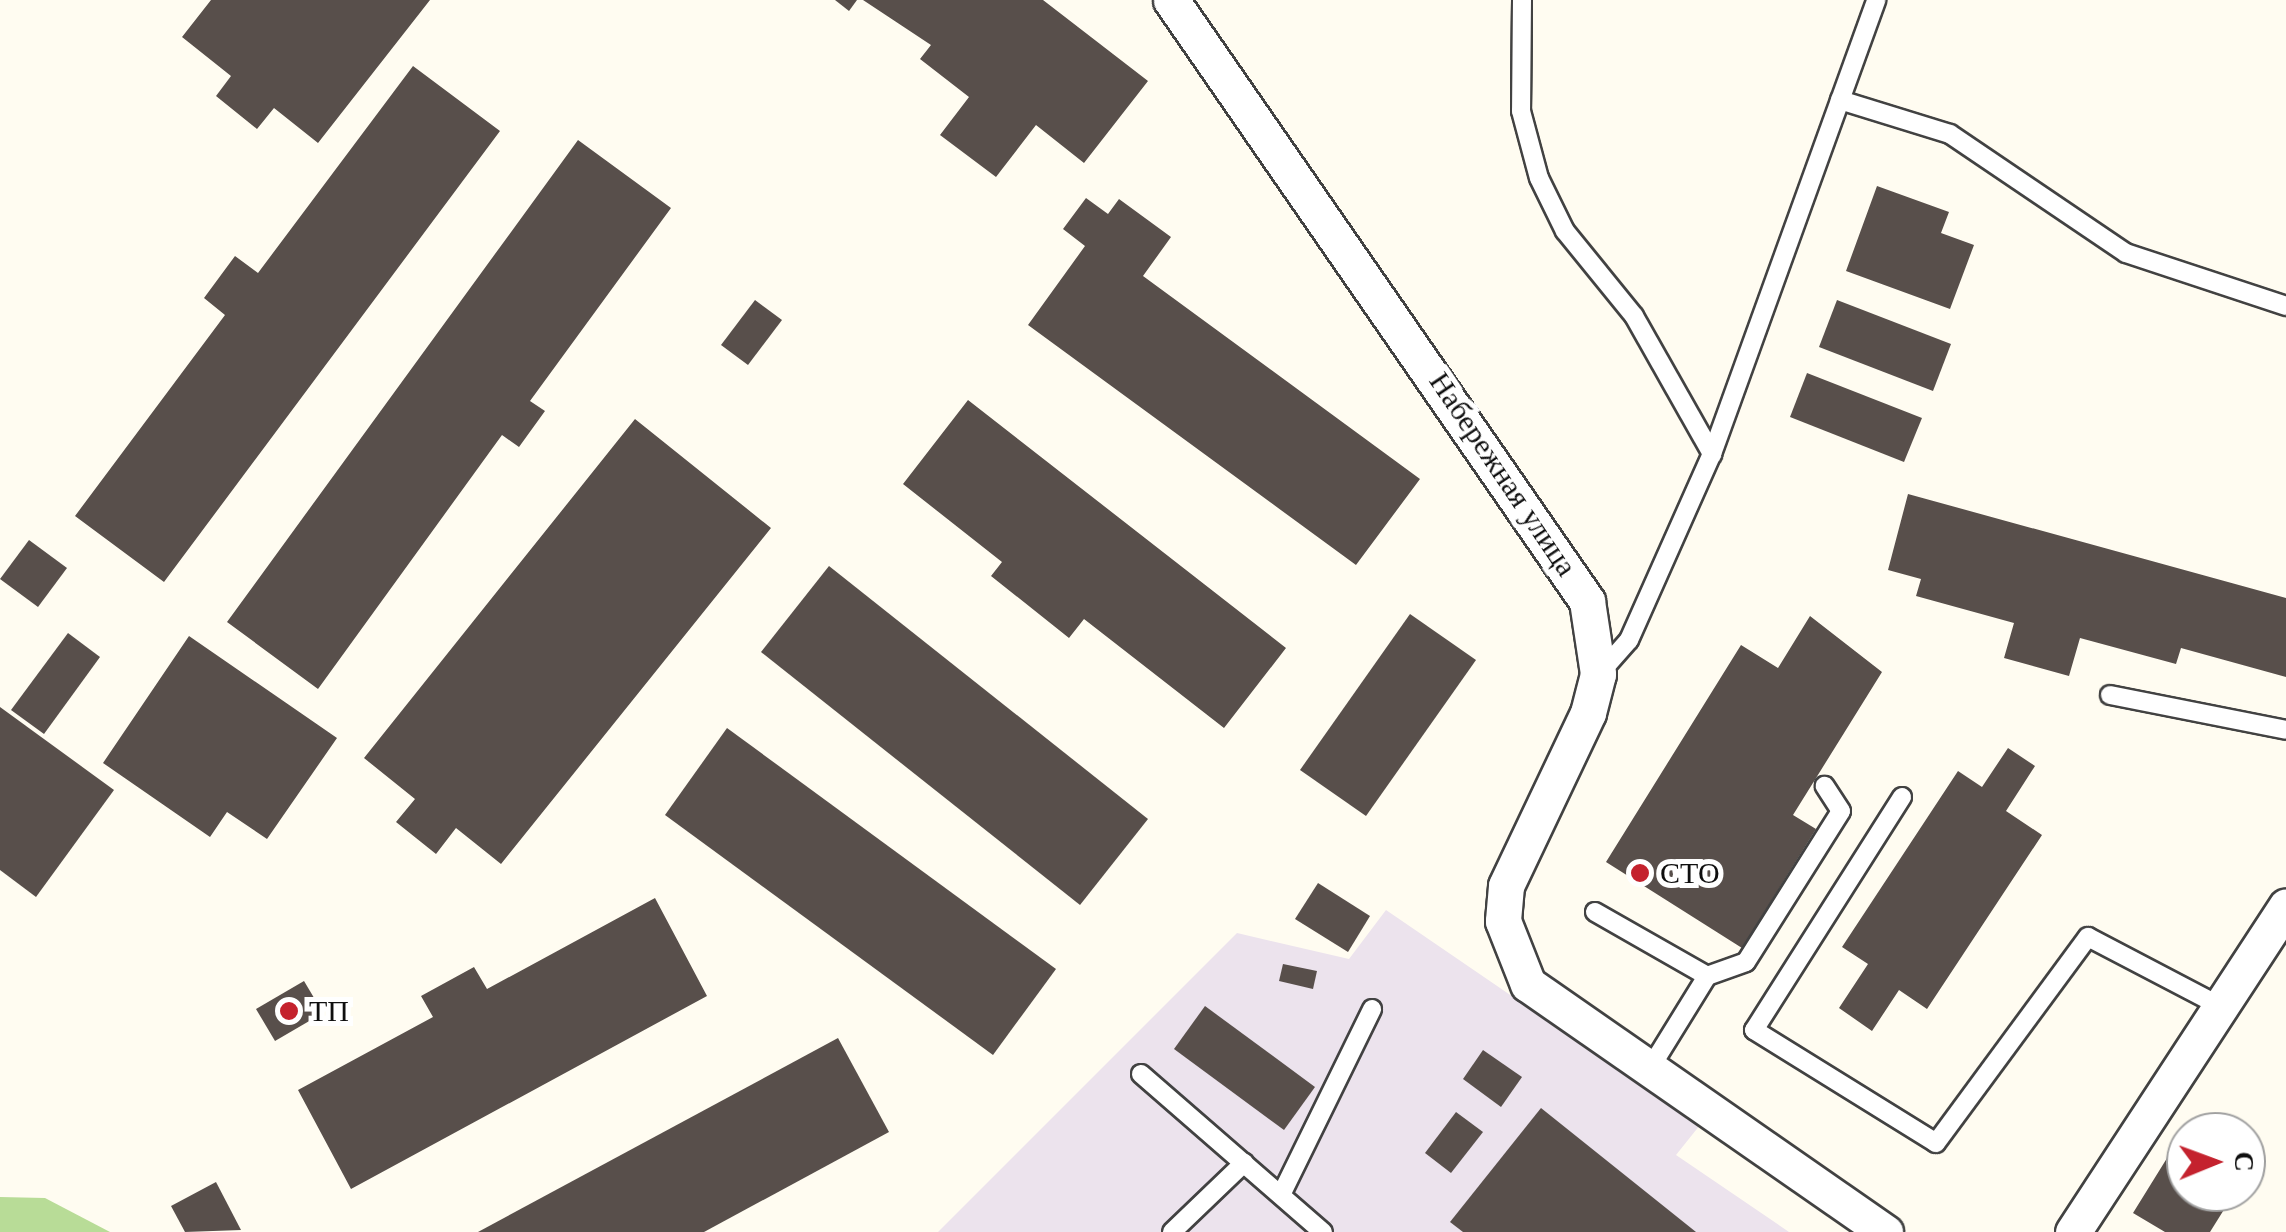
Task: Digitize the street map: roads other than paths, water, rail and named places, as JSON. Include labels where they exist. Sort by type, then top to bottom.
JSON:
[{"type":"street","name":"Набережная улица","points":[[1171,0],[1563,557],[1587,600],[1598,674]]},
{"type":"street","points":[[1598,674],[1519,847],[1503,922],[1528,984],[1885,1232]]},
{"type":"street","points":[[2072,1232],[2286,906]]},
{"type":"lane","points":[[1522,0],[1521,111],[1539,178],[1565,231],[1634,316],[1712,454]]},
{"type":"lane","points":[[1598,674],[1629,640],[1712,454],[1876,0]]},
{"type":"lane","points":[[1840,100],[1950,134],[2126,253],[2286,306]]},
{"type":"lane","points":[[2110,695],[2286,730]]},
{"type":"lane","points":[[1649,1070],[1708,976],[1746,962],[1841,812],[1825,786]]},
{"type":"lane","points":[[1902,797],[1754,1030],[1936,1144],[2088,937],[2218,1005]]},
{"type":"lane","points":[[1594,912],[1708,976]]},
{"type":"lane","points":[[1281,1195],[1372,1009]]},
{"type":"lane","points":[[1141,1074],[1323,1232]]},
{"type":"lane","points":[[1172,1232],[1244,1163]]},
{"type":"place","name":"СТО","points":[[1640,873]]},
{"type":"place","name":"ТП","points":[[289,1011]]}]
